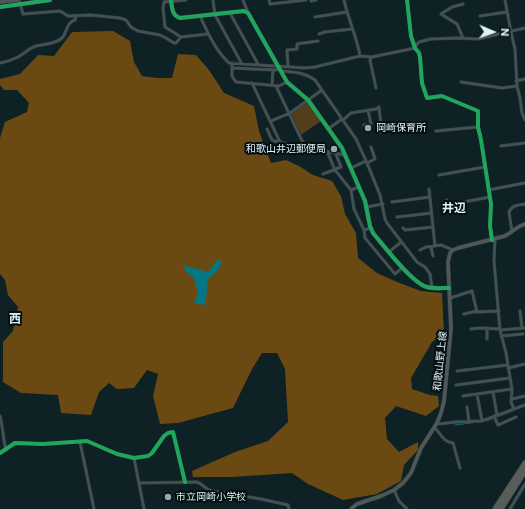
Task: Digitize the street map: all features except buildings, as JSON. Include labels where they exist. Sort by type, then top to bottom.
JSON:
[{"type":"highway","points":[[495,509],[525,463]]},
{"type":"highway","points":[[501,509],[525,471]]},
{"type":"main road","points":[[0,2],[50,0]]},
{"type":"main road","points":[[0,7],[19,1]]},
{"type":"main road","points":[[453,250],[505,236],[525,224]]},
{"type":"main road","name":"和歌山野上線","points":[[351,509],[358,504],[394,490],[403,483],[411,473],[421,448],[435,428],[441,413],[444,401],[451,333],[448,262],[450,253],[453,250]]},
{"type":"street","points":[[186,0],[164,2],[163,8],[165,27],[181,37],[208,34]]},
{"type":"street","points":[[213,0],[215,15],[242,64]]},
{"type":"street","points":[[243,0],[247,12],[287,82],[308,100],[342,148],[365,202],[373,233],[402,268],[420,283],[432,288],[449,288]]},
{"type":"street","points":[[270,0],[270,4],[306,0]]},
{"type":"street","points":[[311,1],[316,0]]},
{"type":"street","points":[[344,0],[359,47],[360,56]]},
{"type":"street","points":[[407,0],[411,36],[415,48],[419,53],[422,83],[427,98],[442,96],[478,111],[478,127],[490,197],[500,329],[506,353],[514,409]]},
{"type":"street","points":[[505,0],[515,49],[516,81],[522,113],[525,120]]},
{"type":"street","points":[[19,1],[23,14],[60,12],[68,16],[91,15],[120,18],[126,20],[131,27],[138,31],[160,35],[174,43],[176,43],[181,37]]},
{"type":"street","points":[[171,1],[173,12],[177,17],[184,18],[247,12]]},
{"type":"street","points":[[462,4],[452,7],[441,14],[457,24],[463,38]]},
{"type":"street","points":[[315,17],[347,12]]},
{"type":"street","points":[[480,16],[507,12]]},
{"type":"street","points":[[230,13],[258,64]]},
{"type":"street","points":[[0,63],[8,62],[19,57],[34,46],[55,42],[62,37],[72,21],[76,20],[76,16]]},
{"type":"street","points":[[200,16],[208,34],[219,52],[229,63],[258,64],[279,68],[299,72],[315,80],[356,139],[380,195],[387,223],[417,262],[430,274],[432,288]]},
{"type":"street","points":[[232,68],[276,70],[288,66],[305,68],[316,67],[360,56],[371,57],[415,48],[419,42],[431,39],[478,39],[525,28]]},
{"type":"street","points":[[319,34],[352,29]]},
{"type":"street","points":[[288,66],[286,50],[297,49],[296,44],[318,41]]},
{"type":"street","points":[[371,57],[370,60],[376,88]]},
{"type":"street","points":[[232,63],[232,76],[236,82],[279,86],[287,82]]},
{"type":"street","points":[[273,70],[274,85],[290,113],[305,147]]},
{"type":"street","points":[[516,81],[525,79]]},
{"type":"street","points":[[461,82],[502,88],[517,86]]},
{"type":"street","points":[[252,83],[280,142]]},
{"type":"street","points":[[271,121],[290,113],[322,90]]},
{"type":"street","points":[[328,129],[351,113],[379,107],[381,124],[380,132]]},
{"type":"street","points":[[364,125],[371,124],[368,110]]},
{"type":"street","points":[[436,132],[478,127]]},
{"type":"street","points":[[267,129],[272,140],[345,155]]},
{"type":"street","points":[[501,146],[525,143]]},
{"type":"street","points":[[351,168],[375,160],[371,147]]},
{"type":"street","points":[[327,151],[335,170],[351,190],[354,209],[364,230],[366,238],[395,274],[402,268]]},
{"type":"street","points":[[323,174],[341,167],[336,153]]},
{"type":"street","points":[[439,175],[485,167]]},
{"type":"street","points":[[488,190],[525,183]]},
{"type":"street","points":[[351,190],[359,187]]},
{"type":"street","points":[[429,189],[436,246]]},
{"type":"street","points":[[392,202],[430,197]]},
{"type":"street","points":[[447,200],[448,205],[490,197]]},
{"type":"street","points":[[366,208],[383,204]]},
{"type":"street","points":[[512,232],[511,208],[513,206],[525,204]]},
{"type":"street","points":[[397,217],[432,212]]},
{"type":"street","points":[[403,228],[405,230],[433,227]]},
{"type":"street","points":[[364,230],[371,228]]},
{"type":"street","points":[[389,252],[401,242]]},
{"type":"street","points":[[420,250],[443,245],[453,250]]},
{"type":"street","points":[[431,247],[433,256]]},
{"type":"street","points":[[450,298],[472,291],[477,311]]},
{"type":"street","points":[[464,314],[477,311],[499,311]]},
{"type":"street","points":[[471,329],[524,328],[520,311]]},
{"type":"street","points":[[487,328],[487,339]]},
{"type":"street","points":[[501,336],[523,334]]},
{"type":"street","points":[[457,371],[525,364]]},
{"type":"street","points":[[456,384],[510,378]]},
{"type":"street","points":[[463,396],[512,389]]},
{"type":"street","points":[[493,392],[498,425],[516,418]]},
{"type":"street","points":[[477,394],[482,421]]},
{"type":"street","points":[[512,399],[525,396]]},
{"type":"street","points":[[437,423],[482,421],[525,405]]},
{"type":"street","points":[[467,407],[469,422]]},
{"type":"street","points":[[0,416],[3,428],[2,435],[6,450]]},
{"type":"street","points":[[435,428],[442,438],[450,443],[453,443],[460,468]]},
{"type":"street","points":[[0,453],[15,443],[43,444],[87,441],[117,454],[134,458],[148,456],[152,453],[164,436],[173,432],[185,482]]},
{"type":"street","points":[[80,442],[94,509]]},
{"type":"street","points":[[134,458],[144,509]]},
{"type":"street","points":[[140,483],[198,482],[207,490],[212,492],[261,499],[288,505],[288,509]]},
{"type":"street","points":[[510,509],[525,484]]},
{"type":"street","points":[[394,490],[399,501],[407,509]]},
{"type":"shaded area","points":[[113,31],[130,41],[134,62],[142,76],[172,78],[178,54],[196,55],[209,70],[224,93],[254,106],[259,131],[271,163],[286,160],[313,175],[332,181],[341,196],[345,214],[356,233],[358,258],[377,273],[397,282],[421,291],[442,293],[444,334],[432,342],[411,378],[412,389],[438,396],[439,406],[426,416],[396,406],[385,418],[387,439],[399,452],[418,442],[418,450],[404,465],[401,481],[377,494],[343,500],[308,484],[292,473],[232,477],[193,477],[192,471],[235,452],[268,441],[288,422],[285,369],[277,353],[262,353],[252,369],[233,408],[178,423],[160,424],[153,396],[158,374],[147,370],[134,388],[117,389],[109,383],[99,392],[91,415],[61,413],[58,395],[21,393],[3,382],[3,342],[13,331],[18,307],[8,295],[5,280],[0,274],[0,138],[5,122],[27,112],[29,103],[17,90],[4,90],[0,85],[0,79],[20,74],[38,55],[54,56],[72,32]]},
{"type":"shaded area","points":[[307,102],[321,121],[301,135],[291,114]]},
{"type":"water","points":[[218,259],[222,262],[218,270],[208,279],[205,305],[194,303],[198,294],[194,278],[187,273],[183,265],[208,272]]},
{"type":"waterway","points":[[497,417],[513,411]]},
{"type":"waterway","points":[[487,421],[492,419]]},
{"type":"waterway","points":[[455,425],[478,422]]},
{"type":"cycle path","points":[[0,7],[50,0]]},
{"type":"cycle path","points":[[171,0],[174,13],[180,18],[244,11],[248,13],[287,82],[308,100],[342,148],[365,201],[370,226],[373,233],[406,272],[414,279],[427,287],[449,288]]},
{"type":"cycle path","points":[[407,0],[411,36],[415,48],[419,53],[422,83],[427,98],[442,96],[478,111],[478,127],[491,204],[490,226],[492,240]]},
{"type":"cycle path","points":[[0,453],[15,443],[43,444],[87,441],[117,454],[134,458],[148,456],[152,453],[164,436],[173,432],[185,482]]},
{"type":"place","name":"岡崎保育所","points":[[368,128]]},
{"type":"place","name":"和歌山井辺郵便局","points":[[334,149]]},
{"type":"place","name":"市立岡崎小学校","points":[[168,497]]},
{"type":"district","name":"井辺","points":[[454,208]]},
{"type":"district","name":"西","points":[[15,319]]}]
